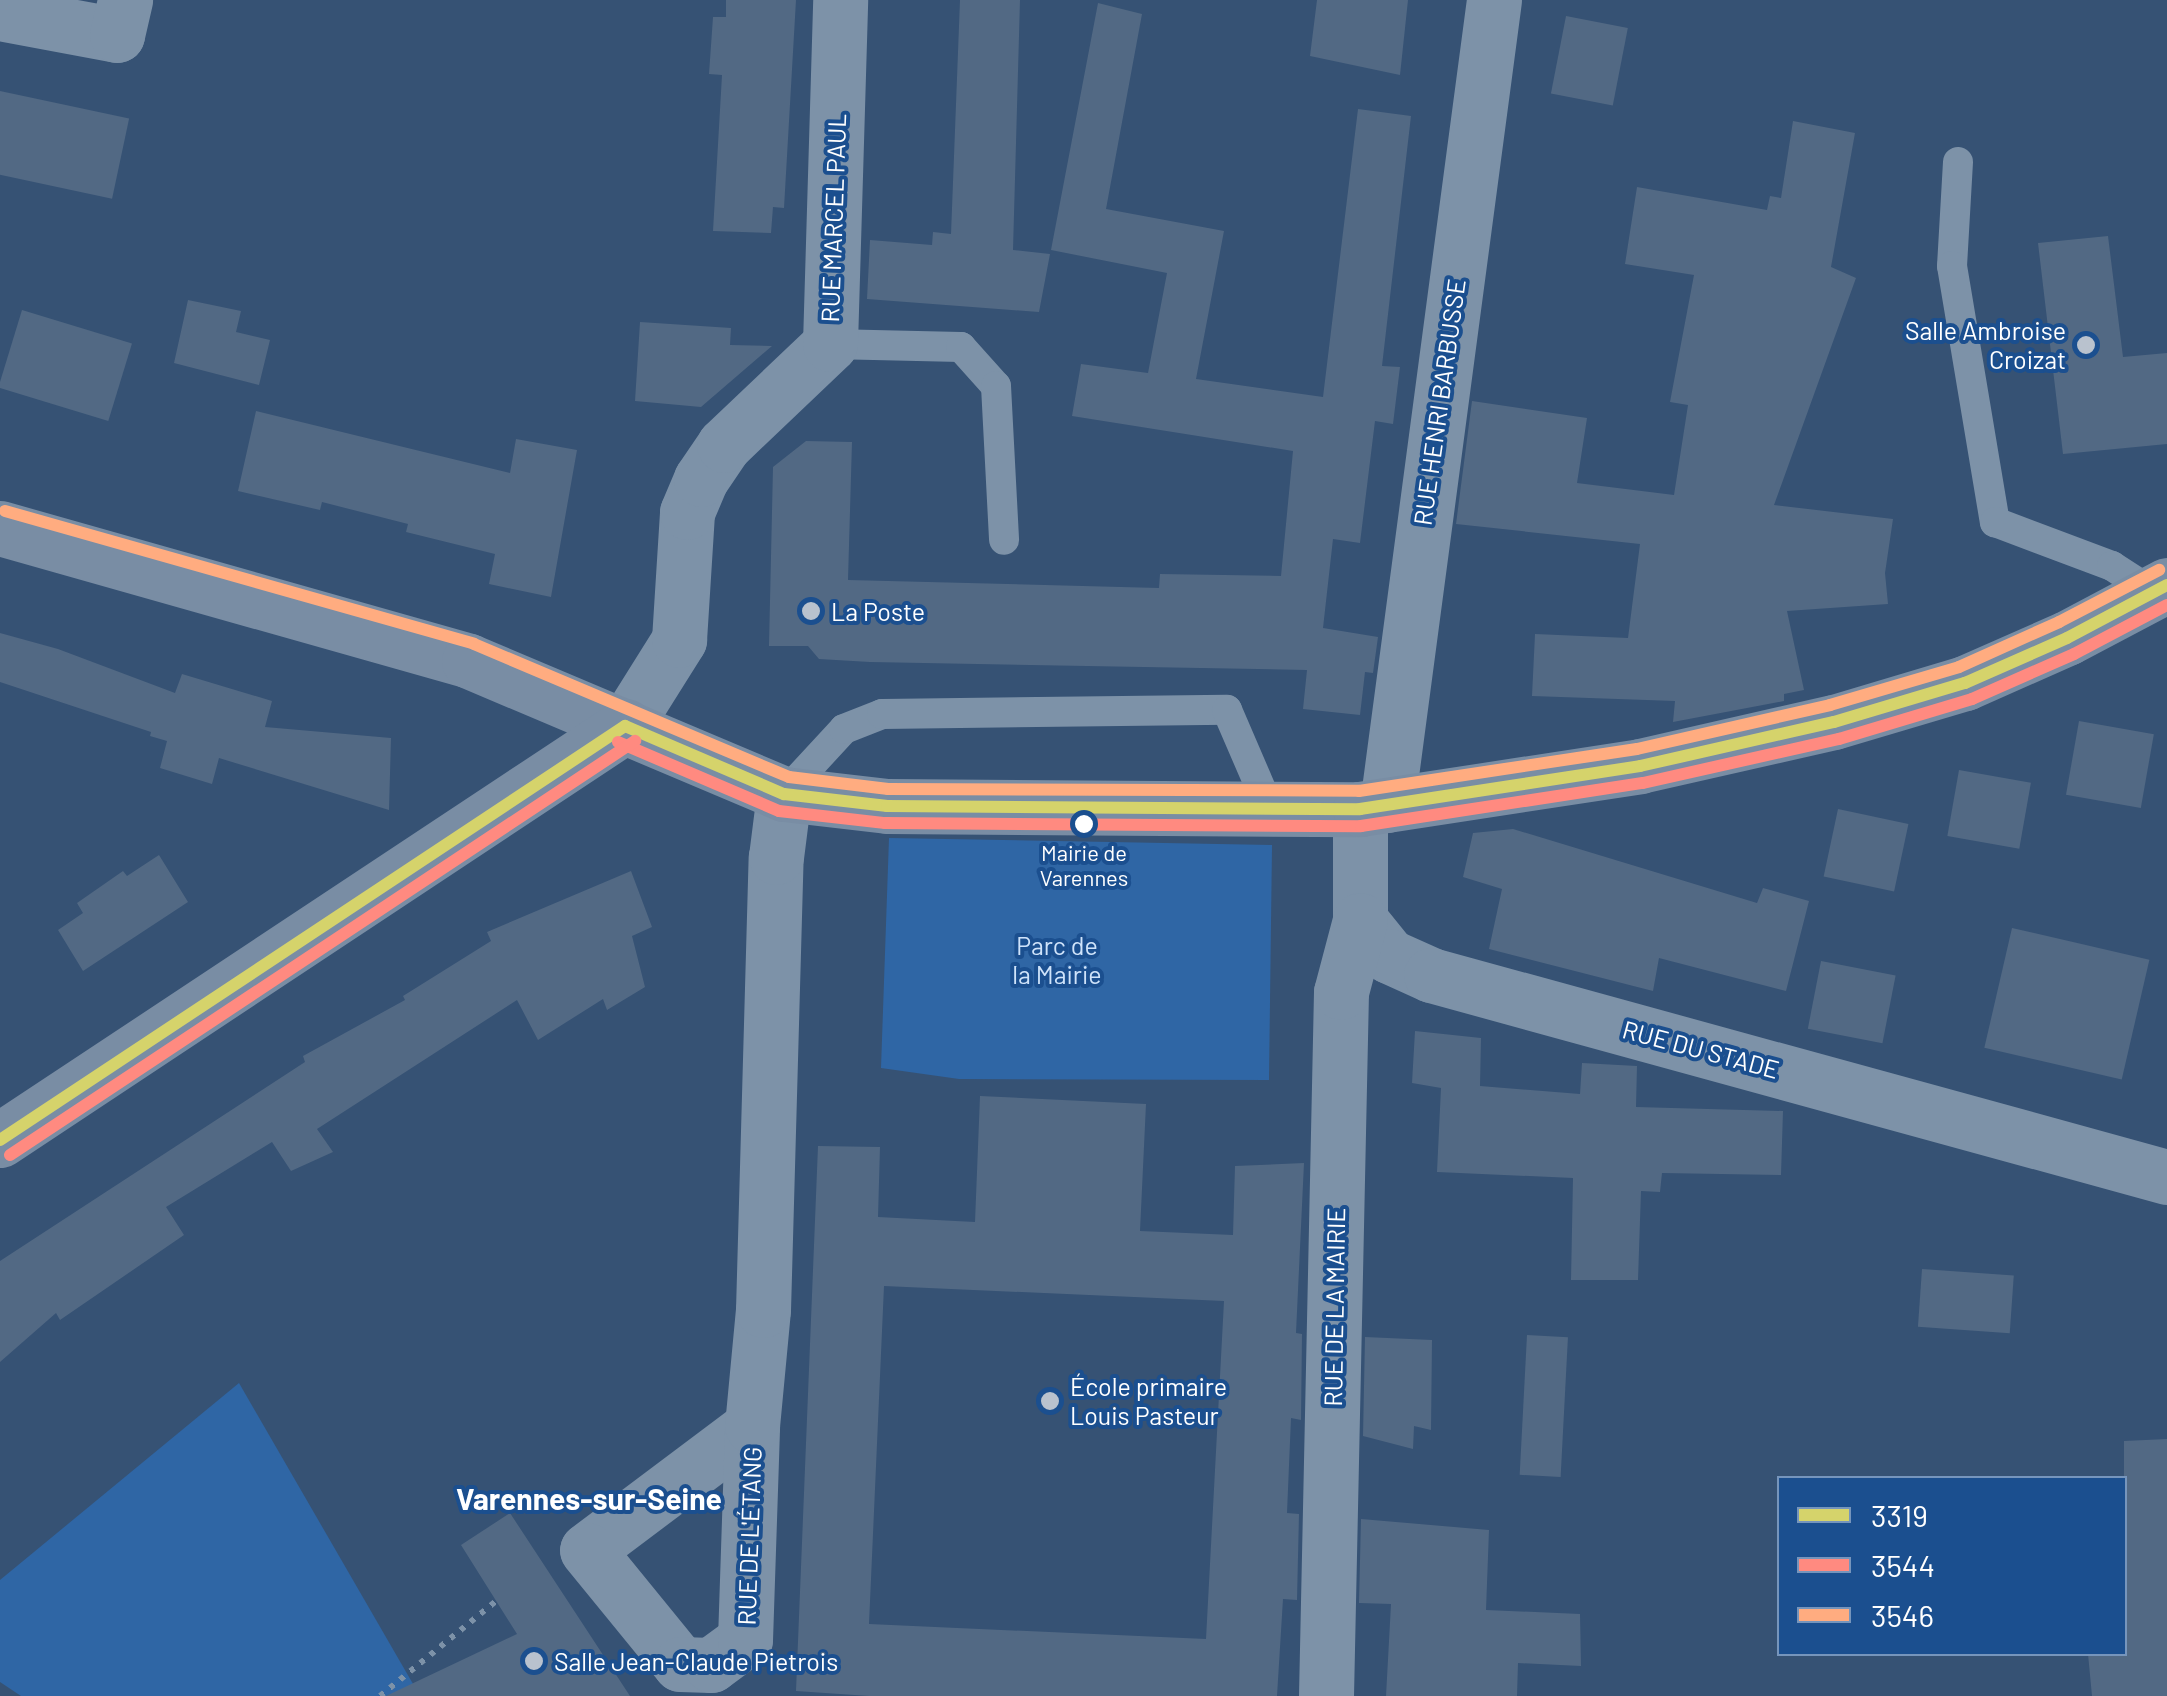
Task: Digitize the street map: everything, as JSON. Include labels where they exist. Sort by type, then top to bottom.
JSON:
[{"type":"main road","points":[[0,528],[470,662],[784,794],[887,806],[1270,810],[1373,807],[1640,766],[1834,722],[1964,683],[2068,638],[2160,588]]},
{"type":"main road","points":[[0,1140],[626,726]]},
{"type":"street","points":[[0,13],[118,35],[125,0]]},
{"type":"street","name":"RUE MARCEL PAUL","points":[[626,726],[678,640],[687,512],[701,479],[724,445],[830,344],[840,0]]},
{"type":"street","name":"RUE HENRI BARBUSSE","points":[[1373,807],[1494,0]]},
{"type":"street","name":"RUE DE L'ÉTANG","points":[[752,1426],[763,1310],[776,857],[784,794]]},
{"type":"street","points":[[1360,920],[1373,807]]},
{"type":"street","name":"RUE DU STADE","points":[[1360,920],[1389,956],[1431,975],[2167,1177]]},
{"type":"street","name":"RUE DE LA MAIRIE","points":[[1326,1696],[1341,992],[1360,920]]},
{"type":"lane","points":[[1958,162],[1952,266],[1995,522],[2160,588]]},
{"type":"lane","points":[[830,344],[961,348],[996,386],[1004,540]]},
{"type":"lane","points":[[784,794],[844,729],[882,714],[1227,710],[1270,810]]},
{"type":"path","points":[[380,1696],[496,1601]]},
{"type":"green space","name":"Parc de la Mairie","points":[[889,838],[1272,845],[1269,1080],[959,1079],[881,1068]]},
{"type":"green space","points":[[239,1383],[420,1696],[21,1696],[0,1682],[0,1580]]},
{"type":"building","points":[[726,0],[796,0],[784,208],[773,207],[771,233],[713,231],[722,75],[709,74],[713,17],[726,17]]},
{"type":"building","points":[[960,0],[1020,0],[1013,250],[1050,254],[1039,312],[867,299],[870,240],[932,245],[933,232],[951,234]]},
{"type":"building","points":[[1317,0],[1408,0],[1400,75],[1310,56]]},
{"type":"building","points":[[1098,3],[1142,14],[1106,209],[1224,231],[1196,379],[1323,397],[1358,109],[1411,116],[1382,366],[1400,367],[1393,424],[1375,421],[1360,543],[1333,539],[1323,628],[1378,637],[1373,673],[1365,672],[1360,715],[1303,709],[1307,670],[870,662],[819,659],[808,646],[769,646],[773,467],[806,441],[852,442],[848,580],[1159,588],[1160,574],[1281,576],[1293,451],[1072,416],[1081,364],[1148,373],[1167,273],[1051,250]]},
{"type":"building","points":[[1566,16],[1628,28],[1613,106],[1551,94]]},
{"type":"building","points":[[0,91],[129,118],[112,199],[0,175]]},
{"type":"building","points":[[1793,121],[1855,133],[1831,267],[1856,278],[1774,505],[1893,519],[1885,573],[1888,604],[1787,611],[1804,690],[1784,694],[1784,701],[1673,722],[1675,701],[1532,696],[1535,634],[1628,638],[1640,544],[1456,524],[1472,401],[1587,418],[1577,483],[1674,495],[1688,405],[1670,402],[1694,275],[1625,264],[1637,187],[1767,210],[1770,196],[1781,198]]},
{"type":"building","name":"Salle Ambroise Croizat","points":[[2108,236],[2123,357],[2167,353],[2167,444],[2063,454],[2038,243]]},
{"type":"building","points":[[188,300],[241,311],[236,332],[270,340],[259,385],[174,363]]},
{"type":"building","points":[[22,310],[132,344],[108,421],[0,388]]},
{"type":"building","points":[[640,322],[731,328],[730,345],[772,346],[701,407],[635,401]]},
{"type":"building","points":[[256,411],[510,473],[516,439],[577,450],[551,597],[489,584],[495,554],[406,532],[408,524],[322,502],[320,510],[238,491]]},
{"type":"building","points":[[0,633],[58,649],[175,693],[182,674],[272,701],[265,727],[391,738],[389,810],[219,758],[212,784],[160,768],[167,741],[150,736],[151,732],[0,682]]},
{"type":"building","points":[[2079,721],[2154,734],[2141,808],[2066,795]]},
{"type":"building","points":[[1959,770],[2031,783],[2019,849],[1947,836]]},
{"type":"building","points":[[1838,809],[1908,824],[1894,891],[1824,876]]},
{"type":"building","points":[[1513,829],[1757,903],[1763,888],[1809,901],[1786,991],[1659,958],[1653,991],[1489,949],[1502,889],[1463,877],[1473,833]]},
{"type":"building","points":[[159,855],[188,902],[83,971],[58,930],[83,913],[77,903],[123,871],[127,876]]},
{"type":"building","points":[[631,871],[652,927],[632,936],[645,987],[607,1010],[603,999],[538,1040],[517,1000],[317,1129],[333,1152],[291,1171],[272,1142],[166,1207],[184,1235],[60,1320],[56,1313],[0,1362],[0,1261],[305,1062],[303,1056],[405,1000],[403,996],[491,941],[487,932]]},
{"type":"building","points":[[2012,928],[2149,960],[2122,1080],[1984,1048]]},
{"type":"building","points":[[1821,961],[1896,976],[1882,1043],[1808,1029]]},
{"type":"building","points":[[1415,1031],[1481,1038],[1480,1086],[1580,1094],[1582,1063],[1637,1066],[1636,1107],[1783,1111],[1781,1175],[1662,1173],[1660,1192],[1641,1191],[1638,1280],[1571,1280],[1573,1178],[1437,1172],[1441,1088],[1412,1083]]},
{"type":"building","points":[[980,1096],[1146,1104],[1140,1231],[1233,1235],[1235,1166],[1304,1163],[1296,1333],[1302,1334],[1301,1420],[1291,1418],[1287,1513],[1299,1514],[1297,1600],[1283,1599],[1277,1696],[869,1696],[796,1691],[818,1146],[880,1147],[878,1217],[975,1222]],"holes":[[[884,1286],[1224,1301],[1206,1639],[869,1624]]]},
{"type":"building","points":[[1922,1269],[2014,1275],[2010,1333],[1918,1327]]},
{"type":"building","points":[[1527,1335],[1568,1337],[1561,1477],[1520,1475]]},
{"type":"building","points":[[1365,1337],[1432,1340],[1431,1430],[1414,1426],[1413,1449],[1363,1436]]},
{"type":"building","points":[[2167,1439],[2167,1696],[2092,1696],[2088,1656],[2127,1656],[2124,1441]]},
{"type":"building","name":"Salle Jean-Claude Pietrois","points":[[510,1513],[630,1696],[386,1696],[517,1634],[461,1545]]},
{"type":"building","points":[[1361,1519],[1489,1530],[1486,1610],[1580,1614],[1581,1666],[1518,1663],[1517,1696],[1386,1696],[1391,1604],[1359,1603]]},
{"type":"transit line","name":"3546","points":[[5,511],[474,644],[789,777],[888,789],[1359,791],[1637,749],[1830,705],[1959,667],[2059,622],[2159,570]]},
{"type":"transit line","name":"3319","points":[[625,726],[784,794],[887,806],[1360,809],[1640,766],[1834,722],[1965,683],[2067,638],[2167,585]]},
{"type":"transit line","name":"3544","points":[[618,742],[779,811],[885,823],[1361,826],[1643,783],[1839,739],[1972,699],[2074,654],[2167,605]]},
{"type":"transit line","name":"3319","points":[[0,1140],[625,726]]},
{"type":"transit line","name":"3544","points":[[10,1155],[635,741]]},
{"type":"place","name":"Salle Ambroise Croizat","points":[[2086,345]]},
{"type":"place","name":"La Poste","points":[[811,611]]},
{"type":"place","name":"Mairie de Varennes","points":[[1084,824]]},
{"type":"place","name":"École primaire Louis Pasteur","points":[[1050,1401]]},
{"type":"place","name":"Salle Jean-Claude Pietrois","points":[[534,1661]]},
{"type":"district","name":"Varennes-sur-Seine","points":[[589,1498]]}]
